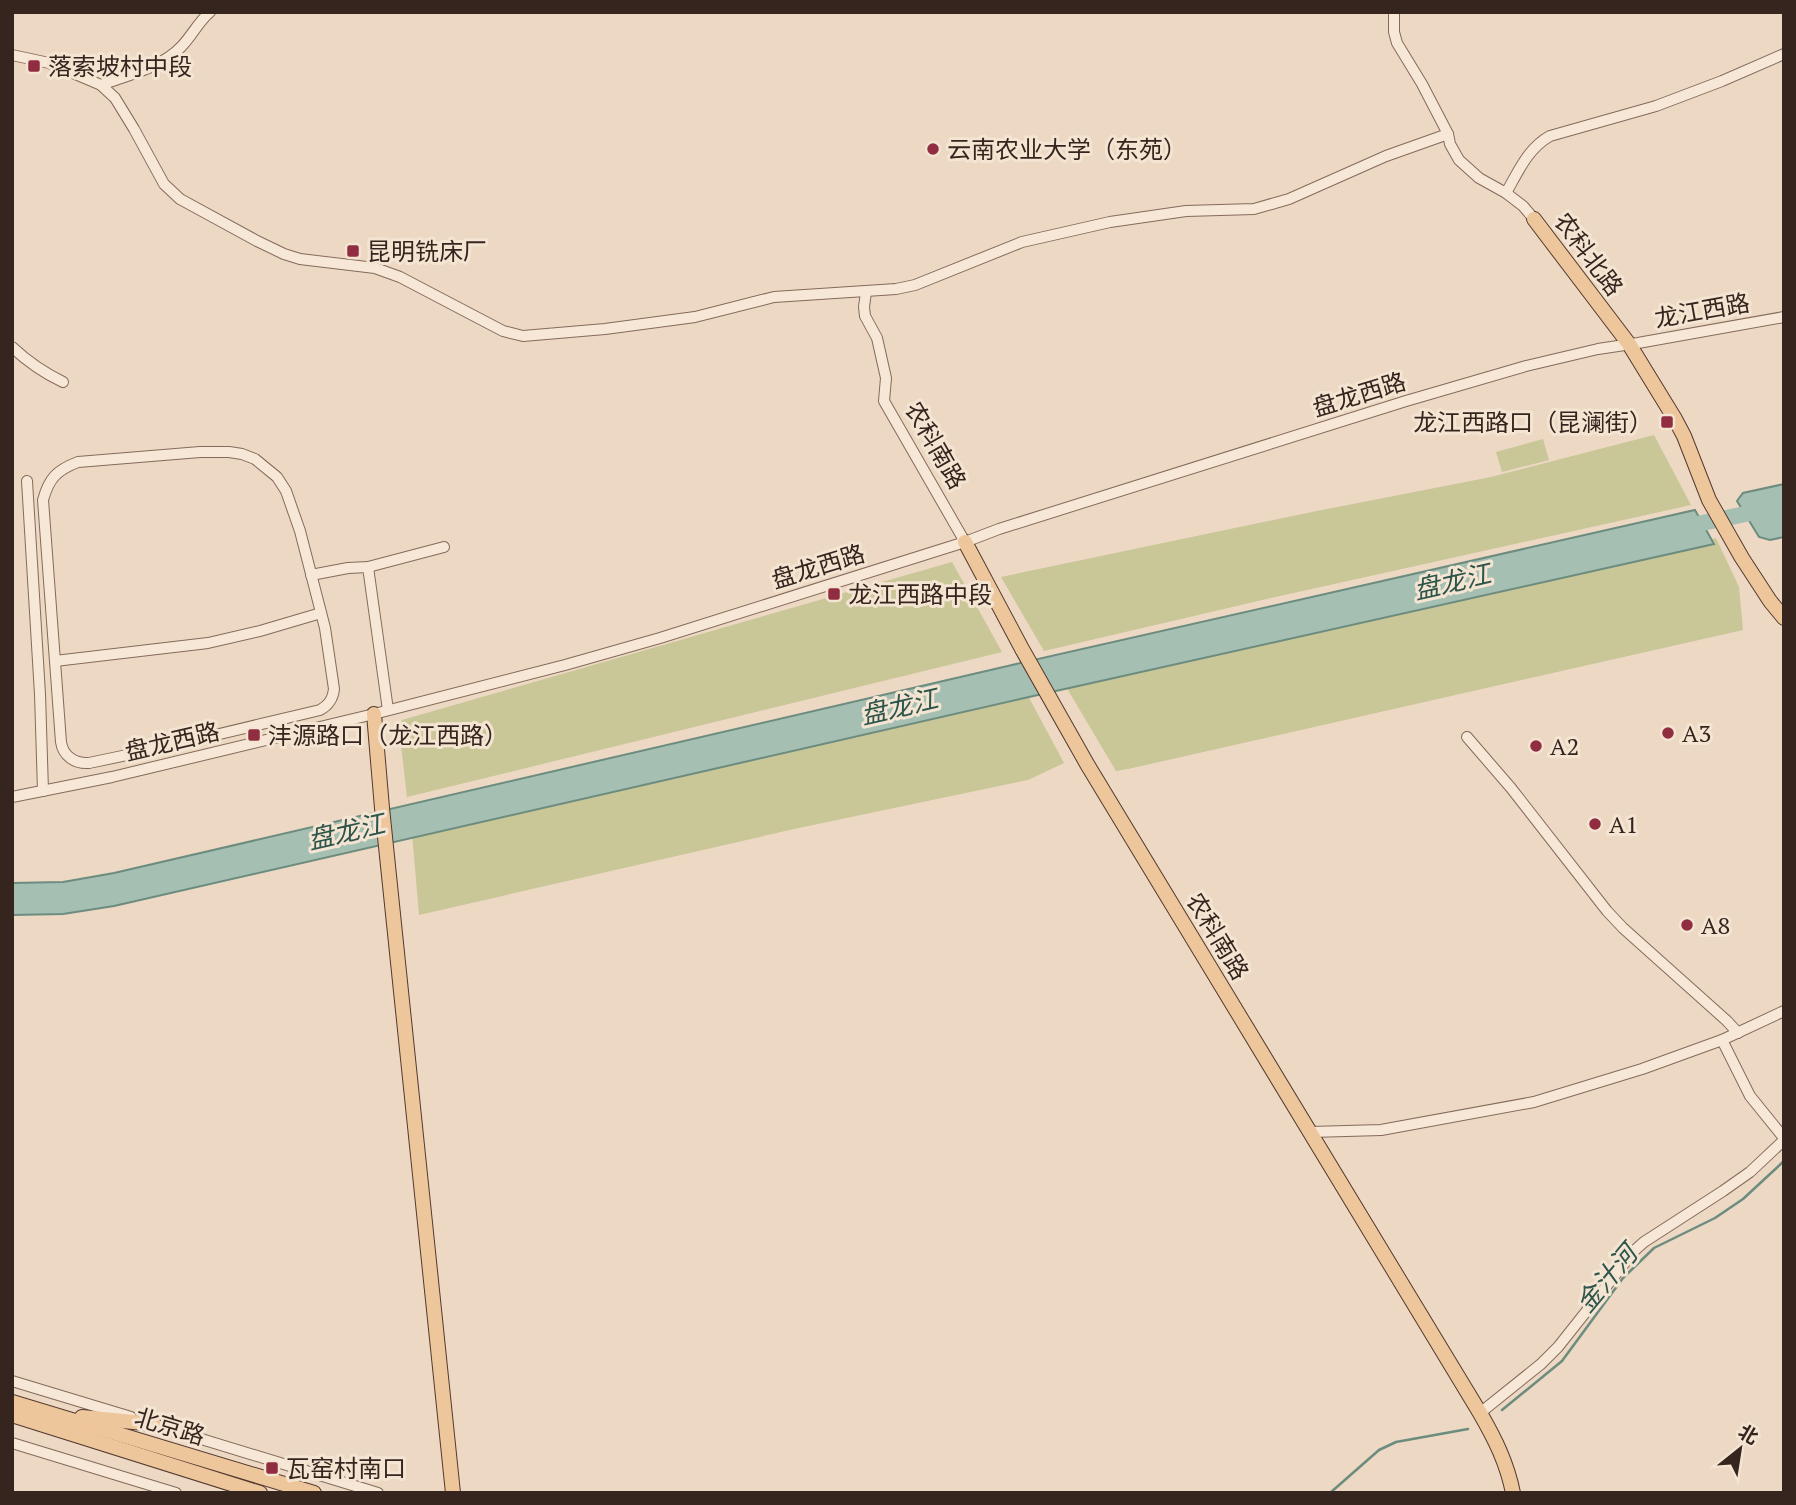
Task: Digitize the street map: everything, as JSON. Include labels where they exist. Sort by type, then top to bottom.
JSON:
[{"type":"main road","name":"农科北路","points":[[1534,219],[1551,226],[1683,415],[1692,432],[1713,498],[1745,556]]},
{"type":"main road","name":"农科南路","points":[[965,542],[1058,715],[1498,1444],[1508,1469],[1513,1493]]},
{"type":"main road","points":[[1745,556],[1784,604]]},
{"type":"main road","points":[[1745,556],[1770,601],[1784,618]]},
{"type":"main road","points":[[381,712],[382,808],[453,1493]]},
{"type":"main road","name":"北京路","points":[[12,1402],[314,1493]]},
{"type":"main road","points":[[48,1413],[154,1424]]},
{"type":"main road","name":"北京路","points":[[12,1415],[260,1493]]},
{"type":"street","points":[[101,85],[162,62],[181,47],[210,12]]},
{"type":"street","points":[[1394,12],[1397,43],[1422,84],[1459,160],[1479,178],[1523,206],[1534,219]]},
{"type":"street","points":[[1506,193],[1531,150],[1549,136],[1656,106],[1784,54]]},
{"type":"street","points":[[12,55],[49,63],[101,85],[115,98],[135,129],[163,184],[180,199],[257,242],[300,259],[375,268],[400,277],[503,331],[523,336],[695,317],[774,297],[866,292],[915,285],[1022,243],[1110,222],[1186,211],[1254,209],[1289,199],[1386,156],[1448,134]]},
{"type":"street","name":"农科南路","points":[[866,292],[865,316],[877,338],[886,378],[884,401],[965,542]]},
{"type":"street","name":"龙江西路","points":[[1633,344],[1784,317]]},
{"type":"street","name":"盘龙西路","points":[[12,797],[112,777],[565,665],[649,641],[1445,390],[1538,363],[1633,344]]},
{"type":"street","points":[[12,348],[45,373],[63,382]]},
{"type":"street","points":[[200,452],[229,452],[255,458],[277,477],[286,491],[311,575],[321,613],[334,689],[326,707],[89,763],[76,762],[69,758],[62,747],[43,500],[50,481],[57,473],[78,462],[200,452]]},
{"type":"street","points":[[27,481],[43,791]]},
{"type":"street","points":[[311,575],[368,567],[444,547]]},
{"type":"street","points":[[368,567],[381,712]]},
{"type":"street","points":[[55,661],[208,643],[321,613]]},
{"type":"street","points":[[1467,737],[1511,788],[1607,911],[1738,1033]]},
{"type":"street","points":[[1311,1132],[1381,1130],[1534,1102],[1642,1069],[1723,1040],[1784,1010]]},
{"type":"street","points":[[1480,1413],[1558,1347],[1635,1250],[1750,1172],[1784,1139],[1750,1096],[1723,1040]]},
{"type":"street","points":[[12,1381],[378,1493]]},
{"type":"street","points":[[12,1443],[176,1493]]},
{"type":"shaded area","points":[[1654,435],[1691,505],[1044,651],[1001,577],[1491,477]]},
{"type":"shaded area","points":[[1543,439],[1549,460],[1502,472],[1496,452]]},
{"type":"shaded area","points":[[1716,538],[1739,587],[1743,630],[1116,771],[1065,685]]},
{"type":"shaded area","points":[[952,562],[1002,652],[407,797],[399,727],[402,720]]},
{"type":"shaded area","points":[[1027,694],[1064,763],[1028,780],[794,829],[419,915],[412,833]]},
{"type":"water","points":[[1784,484],[1784,537],[1770,540],[1759,537],[1737,501],[1743,493]]},
{"type":"water","points":[[1695,510],[1714,544],[114,906],[63,914],[12,915],[12,883],[63,882],[114,873]]},
{"type":"waterway","name":"盘龙江","points":[[1683,527],[1784,506]]},
{"type":"waterway","name":"金汁河","points":[[1502,1410],[1562,1361],[1623,1278],[1654,1248],[1715,1218],[1743,1199],[1784,1161]]},
{"type":"waterway","name":"金汁河","points":[[1330,1493],[1379,1450],[1396,1442],[1468,1429]]},
{"type":"place","name":"落索坡村中段","points":[[34,66]]},
{"type":"place","name":"云南农业大学（东苑）","points":[[933,149]]},
{"type":"place","name":"昆明铣床厂","points":[[353,251]]},
{"type":"place","name":"龙江西路口（昆澜街）","points":[[1667,422]]},
{"type":"place","name":"龙江西路中段","points":[[834,594]]},
{"type":"place","name":"A3","points":[[1668,733]]},
{"type":"place","name":"沣源路口（龙江西路）","points":[[254,735]]},
{"type":"place","name":"A2","points":[[1536,746]]},
{"type":"place","name":"A1","points":[[1595,824]]},
{"type":"place","name":"A8","points":[[1687,925]]},
{"type":"place","name":"瓦窑村南口","points":[[272,1468]]}]
